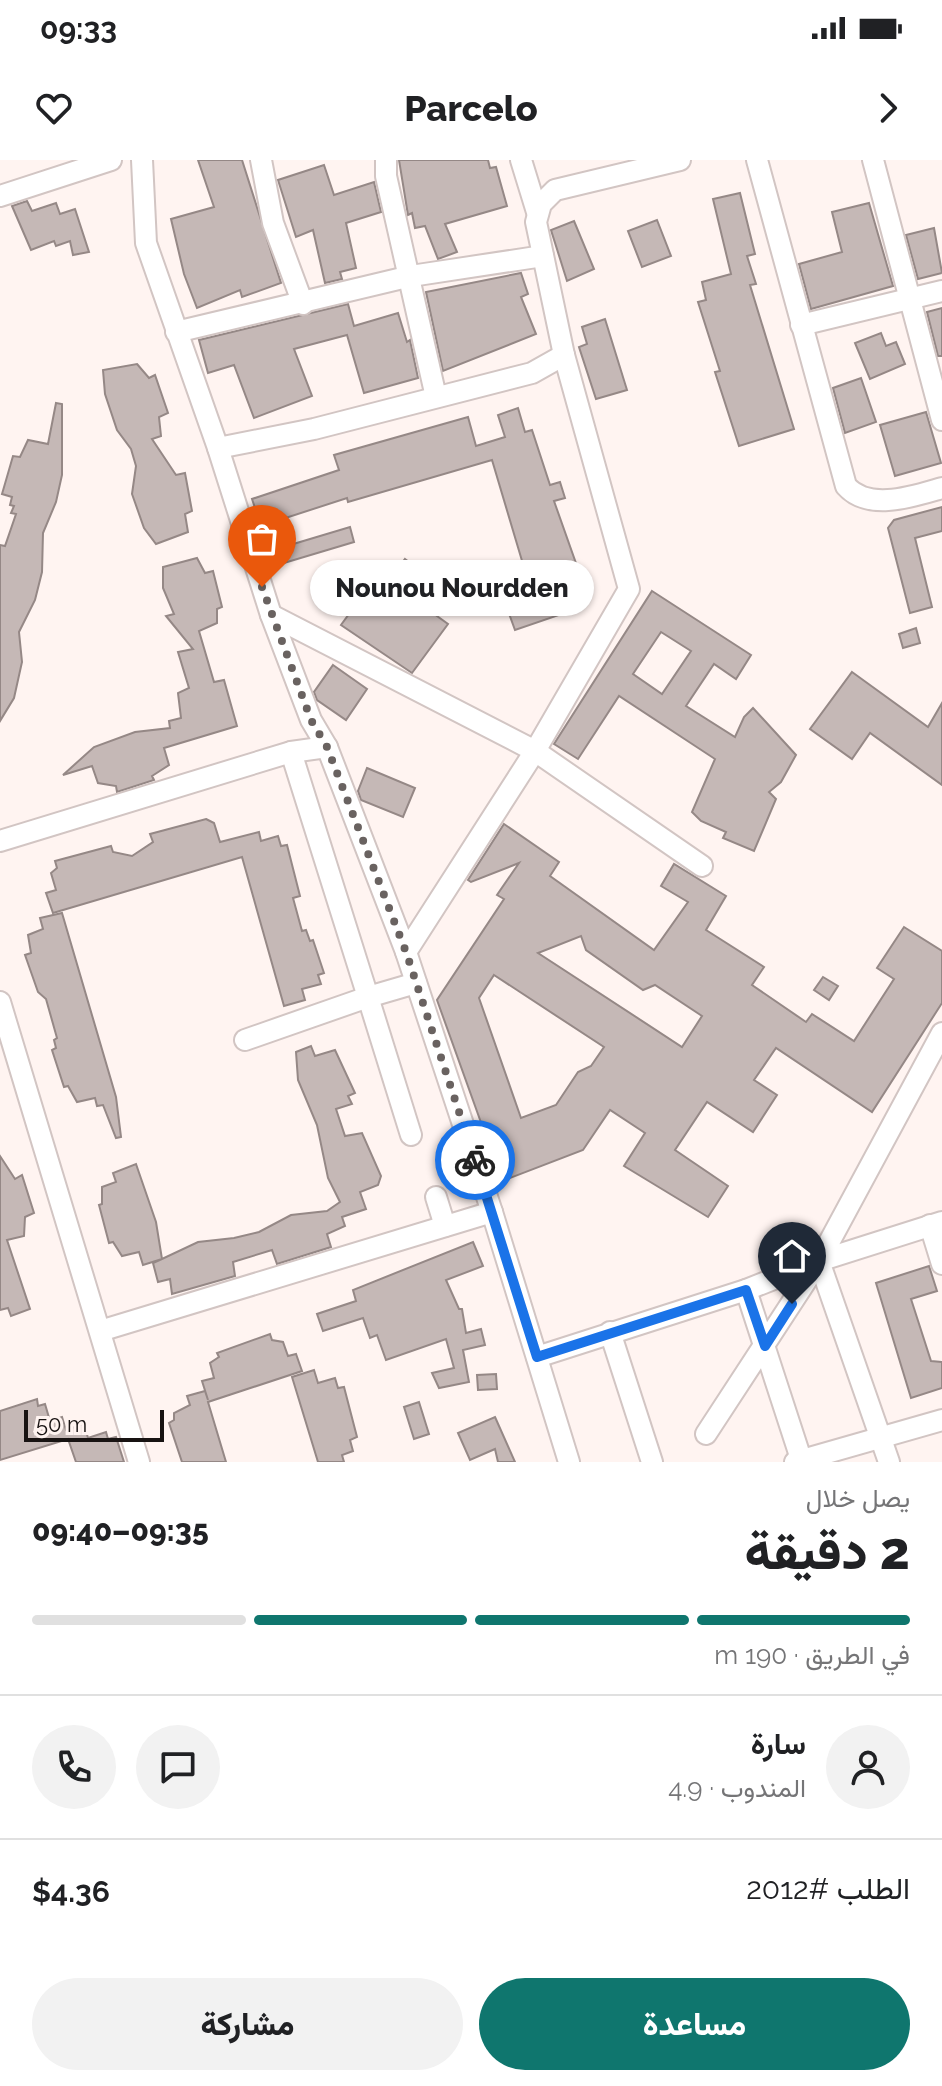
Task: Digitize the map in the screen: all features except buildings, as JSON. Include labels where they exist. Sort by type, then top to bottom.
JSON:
[{"type":"street","points":[[0,196],[111,160]]},
{"type":"street","points":[[142,160],[146,243],[218,448],[271,615],[311,720],[327,747],[406,952],[492,1212],[569,1462]]},
{"type":"street","points":[[261,160],[273,223],[303,304]]},
{"type":"street","points":[[386,160],[386,176],[436,397]]},
{"type":"street","points":[[406,952],[535,751],[629,589],[564,355],[537,212],[521,160]]},
{"type":"street","points":[[537,212],[555,190],[680,160]]},
{"type":"street","points":[[757,160],[846,486],[853,494],[894,501],[942,488]]},
{"type":"street","points":[[873,160],[942,420]]},
{"type":"street","points":[[176,332],[411,276],[543,256]]},
{"type":"street","points":[[801,325],[942,291]]},
{"type":"street","points":[[218,448],[532,373],[564,355]]},
{"type":"street","points":[[271,615],[535,751],[702,866]]},
{"type":"street","points":[[0,841],[291,752],[327,747]]},
{"type":"street","points":[[291,752],[411,1135]]},
{"type":"street","points":[[245,1040],[416,983]]},
{"type":"street","points":[[0,1002],[139,1462]]},
{"type":"street","points":[[706,1434],[819,1261],[942,1033]]},
{"type":"street","points":[[436,1197],[445,1226]]},
{"type":"street","points":[[100,1331],[492,1212]]},
{"type":"street","points":[[537,1357],[746,1290],[819,1261],[936,1223],[942,1264]]},
{"type":"street","points":[[819,1261],[889,1462]]},
{"type":"street","points":[[746,1290],[799,1461],[942,1420]]},
{"type":"street","points":[[610,1332],[652,1462]]},
{"type":"way so far","points":[[262,587],[311,720],[327,747],[406,952],[475,1160]]},
{"type":"place","name":"Nounou Nourdden","points":[[262,587]]},
{"type":"route","points":[[475,1160],[537,1357],[746,1290],[765,1346],[792,1304]]}]
